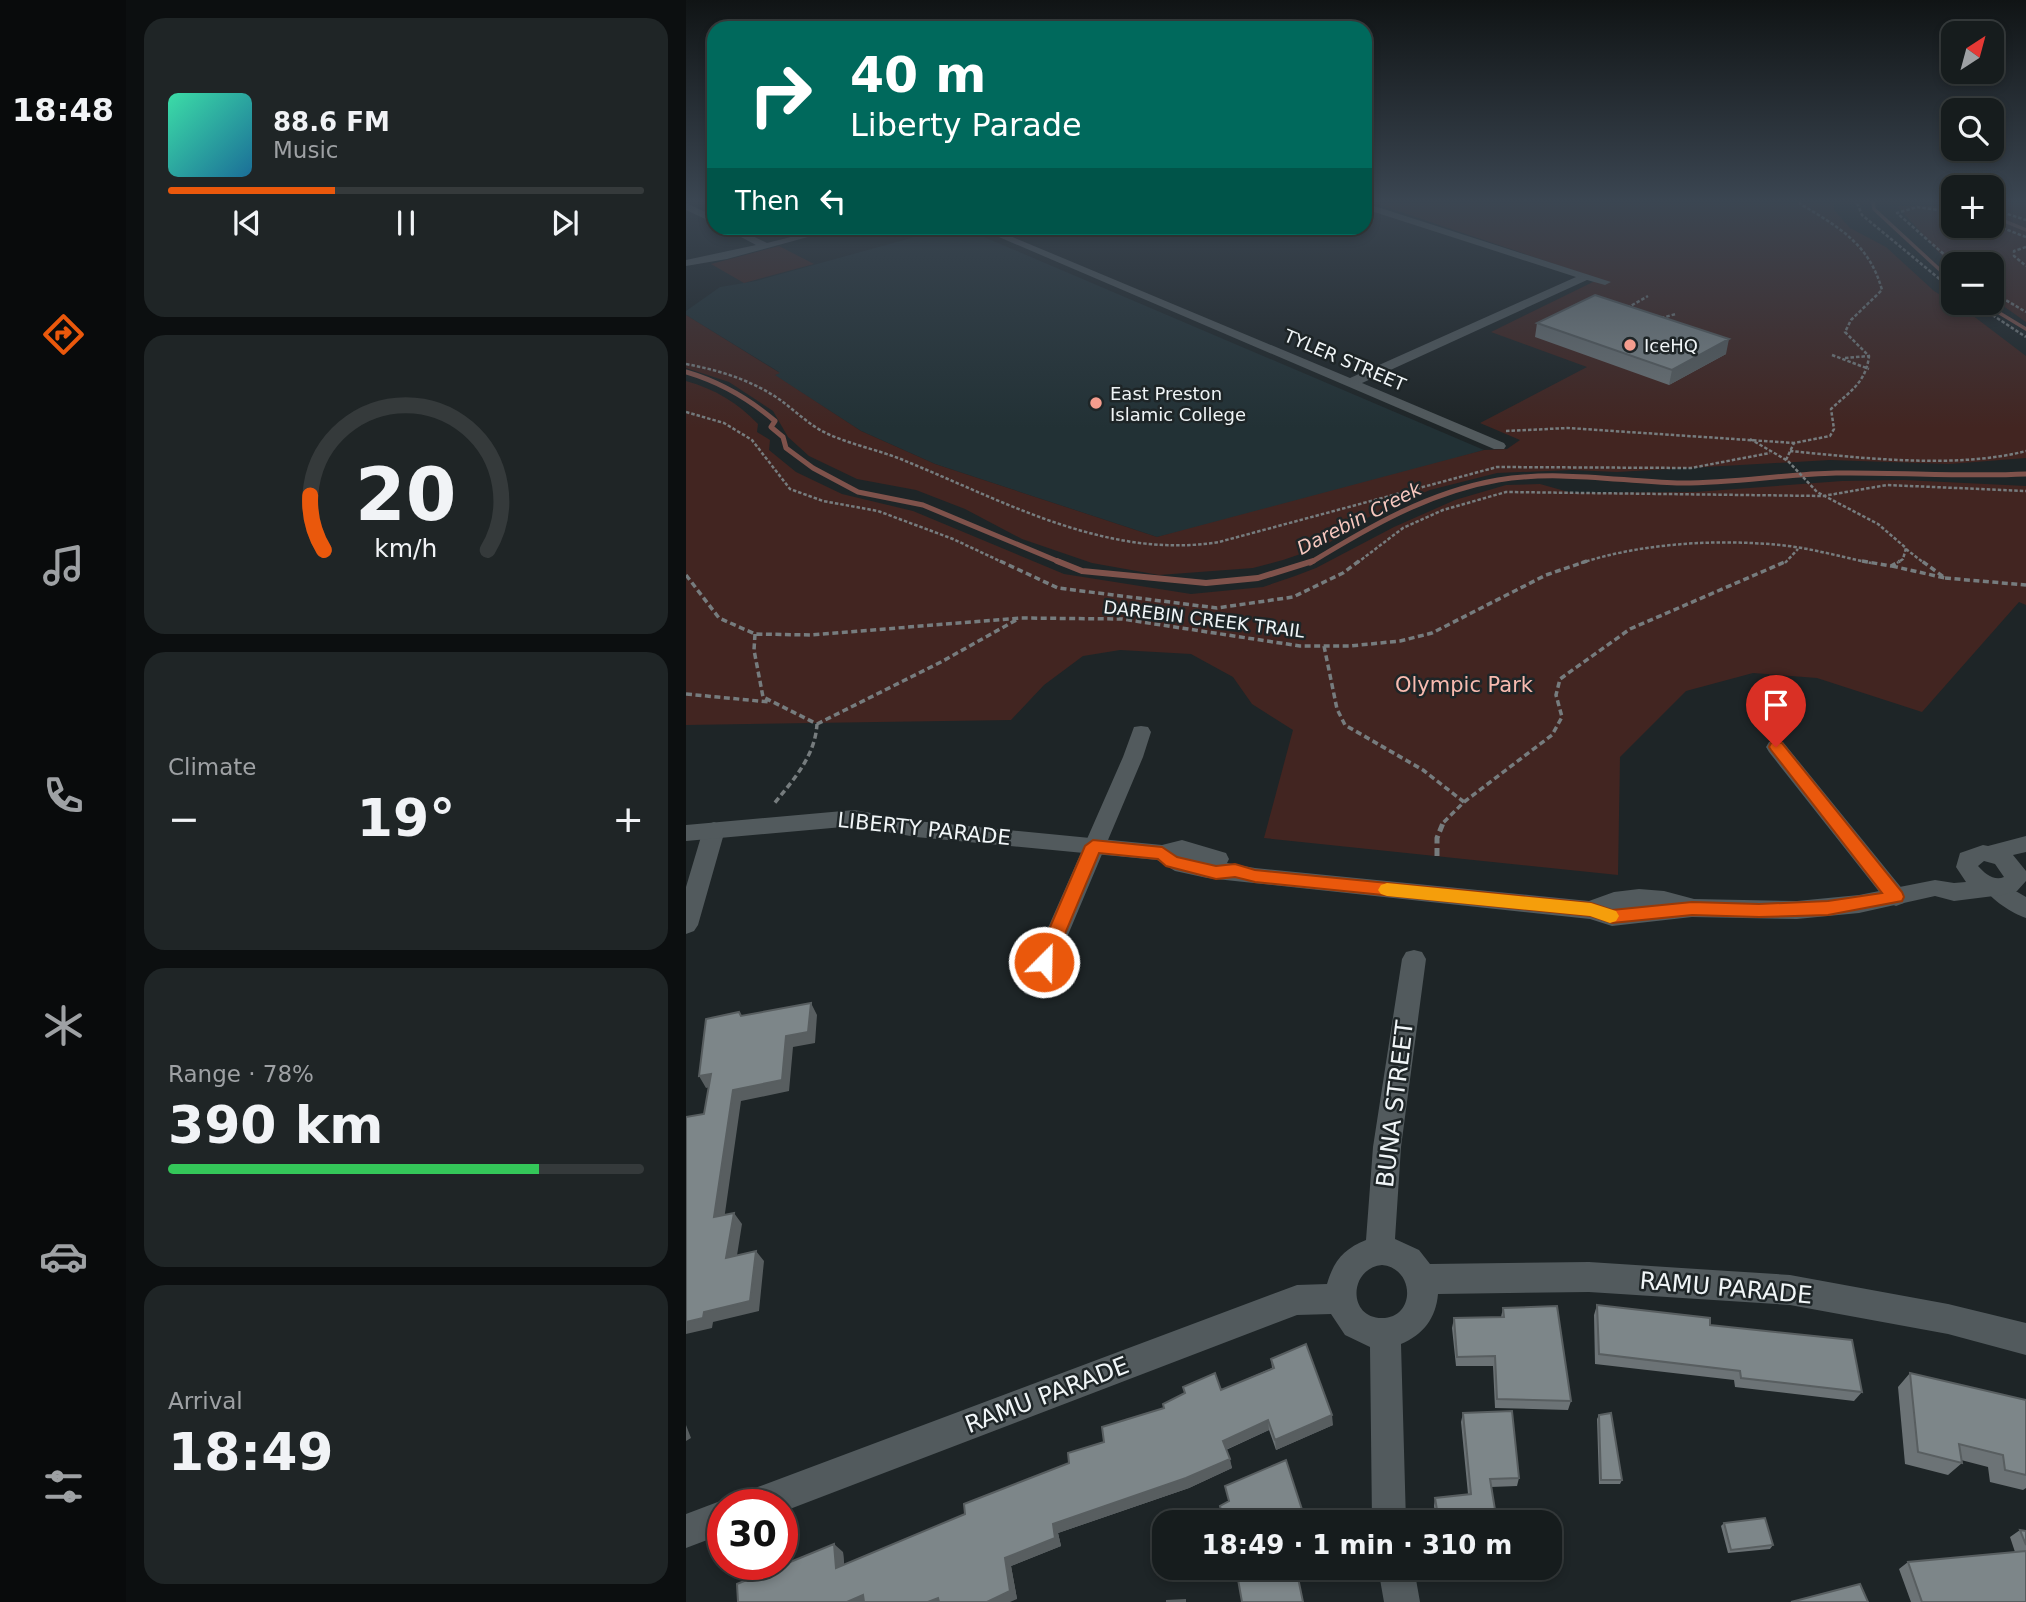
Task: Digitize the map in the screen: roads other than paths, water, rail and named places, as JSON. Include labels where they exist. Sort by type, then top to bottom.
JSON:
[{"type":"street","name":"TYLER STREET","points":[[1101,278],[1499,446]]},
{"type":"street","points":[[1351,383],[1583,278]]},
{"type":"street","points":[[1592,278],[1605,282]]},
{"type":"street","points":[[1034,987],[1133,757],[1141,732]]},
{"type":"street","points":[[1776,747],[1896,897]]},
{"type":"street","name":"LIBERTY PARADE","points":[[686,832],[854,818],[916,829],[1162,853],[1172,862],[1216,873],[1235,871],[1255,876],[1591,909],[1612,916],[1692,908],[1797,910],[1838,907],[1935,888],[1954,892],[2011,885],[2021,872]]},
{"type":"street","points":[[686,925],[714,830]]},
{"type":"street","points":[[1989,854],[2026,844]]},
{"type":"street","points":[[1989,854],[2021,872]]},
{"type":"street","name":"LIBERTY PARADE","points":[[1935,888],[1941,880],[1967,863],[1972,856],[1989,854]]},
{"type":"street","points":[[1967,863],[1973,877],[1994,887],[2026,909]]},
{"type":"street","name":"BUNA STREET","points":[[1380,1250],[1387,1147],[1414,959]]},
{"type":"street","points":[[1380,1250],[1406,1258],[1421,1279],[1423,1291],[1417,1315],[1397,1331],[1385,1333],[1361,1327],[1351,1319],[1341,1298],[1341,1283],[1346,1270],[1367,1252],[1380,1250]]},
{"type":"street","name":"RAMU PARADE","points":[[1421,1279],[1589,1277],[1790,1290],[1948,1319],[2026,1339]]},
{"type":"street","name":"RAMU PARADE","points":[[797,1489],[1297,1300],[1341,1298]]},
{"type":"street","points":[[1385,1333],[1389,1510]]},
{"type":"street","points":[[686,1531],[707,1523]]},
{"type":"street","points":[[1398,1580],[1402,1602]]},
{"type":"waterway","name":"Darebin Creek","points":[[2003,315],[2026,329]]},
{"type":"waterway","name":"Darebin Creek","points":[[686,372],[722,386],[754,405],[775,421],[771,427],[783,437],[786,448],[813,468],[858,492],[923,505],[1062,563]]},
{"type":"waterway","name":"Darebin Creek","points":[[1310,563],[1377,524],[1424,502],[1473,486],[1520,477],[1565,476],[1697,483],[1836,473],[2026,474]]},
{"type":"waterway","name":"Darebin Creek","points":[[1057,561],[1062,563]]},
{"type":"waterway","name":"Darebin Creek","points":[[1062,563],[1082,571],[1206,583],[1258,578],[1313,561]]},
{"type":"place","name":"IceHQ","points":[[1630,345]]},
{"type":"place","name":"East Preston Islamic College","points":[[1096,403]]},
{"type":"park label","name":"Olympic Park","points":[[1464,685]]}]
